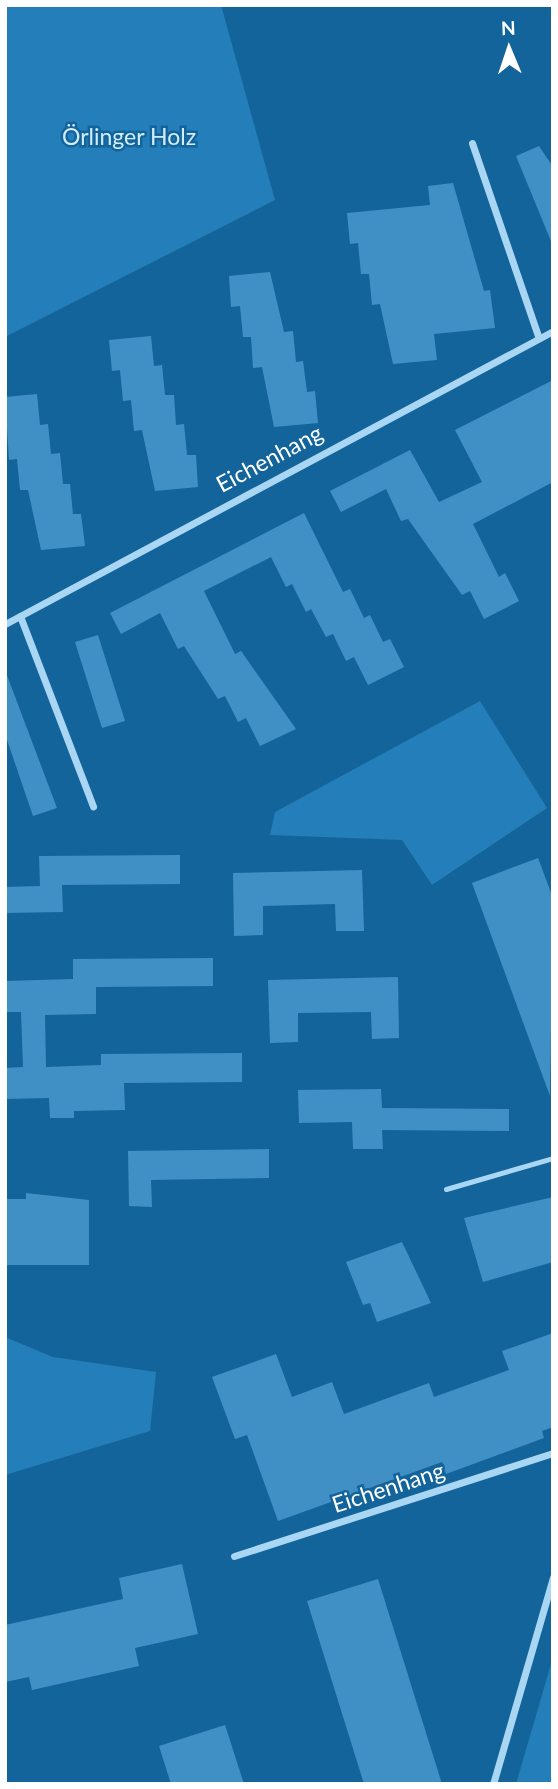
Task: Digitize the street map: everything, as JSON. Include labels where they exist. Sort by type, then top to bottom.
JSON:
[{"type":"street","points":[[472,143],[538,336]]},
{"type":"street","name":"Eichenhang","points":[[5,624],[538,336],[553,331]]},
{"type":"street","points":[[20,616],[93,806]]},
{"type":"street","name":"Eichenhang","points":[[234,1556],[553,1453]]},
{"type":"street","points":[[493,1784],[553,1577]]},
{"type":"lane","points":[[446,1189],[553,1158]]},
{"type":"green space","name":"Örlinger Holz","points":[[5,5],[221,5],[275,200],[5,337]]},
{"type":"green space","points":[[480,701],[547,808],[432,885],[402,840],[270,835],[275,812]]},
{"type":"green space","points":[[5,1337],[53,1357],[156,1372],[150,1431],[5,1475]]},
{"type":"green space","points":[[553,1657],[553,1784],[516,1784]]},
{"type":"building","points":[[539,146],[553,167],[553,246],[516,156]]},
{"type":"building","points":[[453,183],[484,291],[490,290],[495,328],[434,334],[437,360],[393,364],[380,304],[372,305],[369,274],[361,274],[358,243],[350,244],[347,213],[430,205],[428,186]]},
{"type":"building","points":[[270,272],[284,332],[293,331],[296,362],[303,361],[307,392],[315,391],[318,423],[274,427],[262,367],[253,368],[251,337],[243,337],[240,306],[231,307],[229,276]]},
{"type":"building","points":[[151,336],[154,366],[162,365],[165,395],[174,395],[176,425],[184,424],[187,455],[196,455],[198,487],[155,491],[142,430],[134,431],[131,400],[123,401],[120,370],[112,371],[109,340]]},
{"type":"building","points":[[553,380],[553,482],[473,524],[499,577],[505,573],[519,601],[484,619],[470,591],[462,595],[408,519],[401,521],[386,489],[341,512],[330,491],[410,450],[439,502],[482,482],[455,430]]},
{"type":"building","points":[[37,394],[40,425],[48,424],[51,454],[60,453],[63,484],[70,484],[73,514],[81,514],[85,546],[41,550],[28,490],[20,490],[17,459],[9,460],[5,397]]},
{"type":"building","points":[[304,513],[343,592],[350,589],[364,618],[370,615],[383,642],[390,639],[404,667],[368,685],[354,657],[346,661],[333,634],[326,637],[311,609],[306,612],[292,584],[286,587],[271,557],[204,591],[235,654],[241,651],[296,729],[260,746],[246,718],[238,722],[225,696],[218,699],[184,646],[178,649],[160,613],[121,634],[110,613]]},
{"type":"building","points":[[98,635],[125,721],[102,728],[75,642]]},
{"type":"building","points":[[5,670],[57,808],[33,816],[5,734]]},
{"type":"building","points":[[180,855],[180,884],[62,885],[63,912],[5,913],[5,887],[40,886],[39,856]]},
{"type":"building","points":[[538,858],[553,898],[550,1096],[472,883]]},
{"type":"building","points":[[362,870],[364,931],[336,931],[335,904],[263,906],[263,935],[234,936],[233,873]]},
{"type":"building","points":[[213,958],[213,986],[96,987],[96,1014],[45,1015],[46,1067],[101,1065],[101,1054],[242,1053],[242,1082],[124,1083],[125,1110],[74,1111],[74,1118],[50,1118],[49,1098],[5,1099],[5,1068],[23,1067],[21,1012],[5,1012],[5,981],[73,979],[73,959]]},
{"type":"building","points":[[398,977],[399,1038],[372,1039],[371,1012],[298,1013],[298,1042],[270,1043],[268,980]]},
{"type":"building","points":[[381,1089],[382,1108],[509,1109],[509,1131],[382,1130],[383,1149],[353,1149],[352,1122],[299,1123],[298,1090]]},
{"type":"building","points":[[269,1149],[269,1178],[151,1180],[152,1207],[129,1206],[128,1151]]},
{"type":"building","points":[[26,1193],[89,1200],[89,1265],[5,1265],[5,1199],[26,1199]]},
{"type":"building","points":[[553,1197],[553,1262],[483,1282],[464,1218]]},
{"type":"building","points":[[402,1242],[431,1303],[377,1322],[370,1303],[363,1305],[346,1262]]},
{"type":"building","points":[[553,1333],[553,1427],[542,1431],[544,1438],[446,1474],[442,1462],[278,1521],[247,1435],[235,1439],[212,1377],[276,1354],[292,1397],[332,1382],[344,1414],[429,1383],[434,1397],[509,1370],[502,1351]]},
{"type":"building","points":[[182,1564],[198,1634],[135,1648],[139,1666],[32,1690],[29,1677],[5,1682],[5,1625],[123,1599],[119,1578]]},
{"type":"building","points":[[378,1579],[442,1784],[364,1784],[307,1601]]},
{"type":"building","points":[[225,1725],[244,1784],[171,1784],[159,1746]]}]
